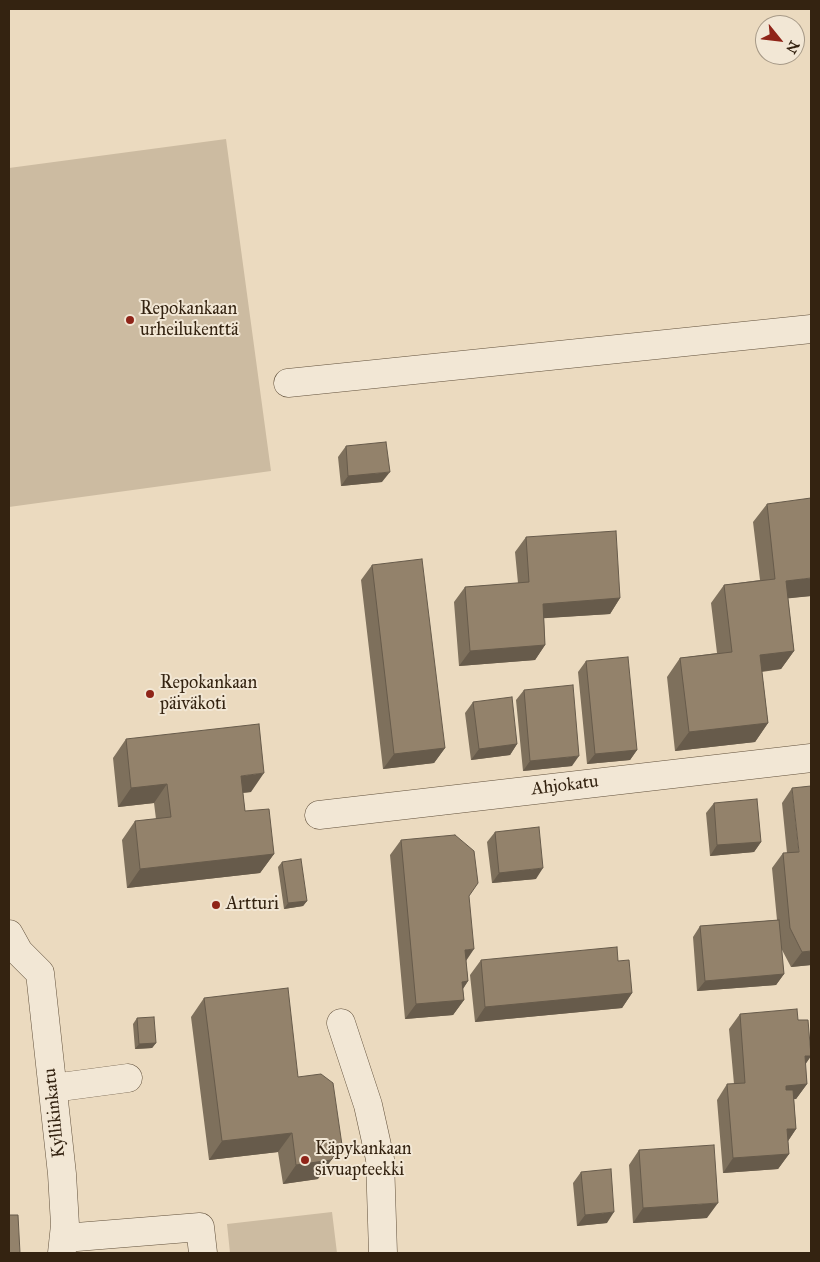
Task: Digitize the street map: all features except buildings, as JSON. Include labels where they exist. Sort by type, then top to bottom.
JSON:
[{"type":"street","points":[[288,383],[811,328]]},
{"type":"street","name":"Ahjokatu","points":[[319,814],[811,758]]},
{"type":"street","name":"Kyllikinkatu","points":[[12,947],[40,973],[62,1174],[66,1225],[63,1246]]},
{"type":"street","points":[[341,1023],[368,1104],[380,1159],[383,1253]]},
{"type":"street","points":[[52,1088],[128,1078]]},
{"type":"street","points":[[63,1246],[200,1227],[203,1253]]},
{"type":"shaded area","name":"Repokankaan urheilukenttä","points":[[226,139],[271,471],[9,507],[9,168]]},
{"type":"shaded area","points":[[332,1212],[337,1253],[230,1253],[227,1224]]},
{"type":"place","name":"Repokankaan urheilukenttä","points":[[130,320]]},
{"type":"place","name":"Repokankaan päiväkoti","points":[[150,694]]},
{"type":"place","name":"Artturi","points":[[216,905]]},
{"type":"place","name":"Käpykankaan sivuapteekki","points":[[305,1160]]}]
